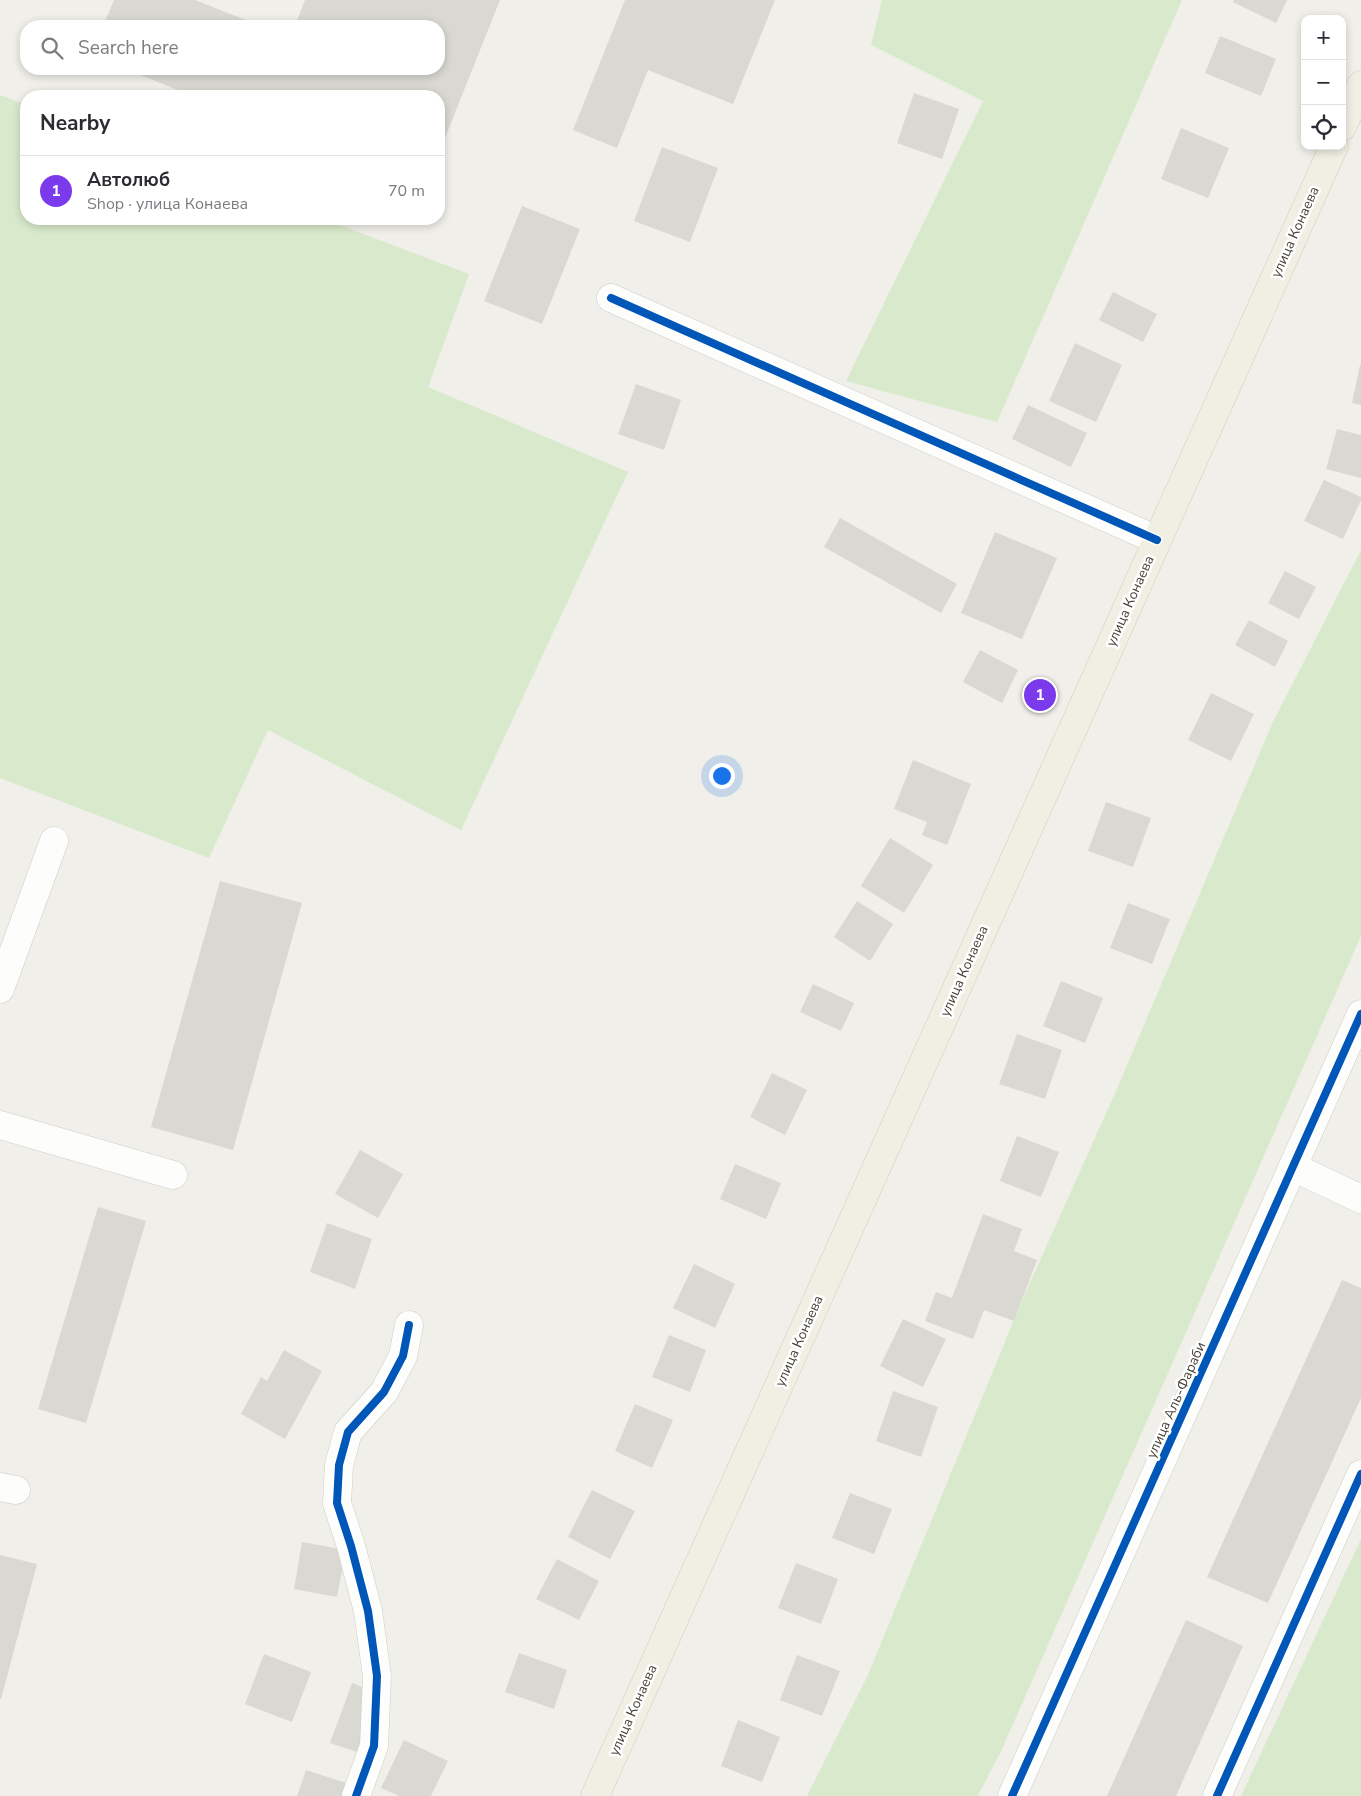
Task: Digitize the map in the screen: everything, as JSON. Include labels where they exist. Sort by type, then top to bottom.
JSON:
[{"type":"main road","points":[[1346,118],[1361,85]]},
{"type":"main road","name":"улица Конаева","points":[[595,1796],[1332,150]]},
{"type":"street","points":[[611,298],[1157,540]]},
{"type":"street","points":[[0,989],[54,841]]},
{"type":"street","name":"улица Аль-Фараби","points":[[1012,1796],[1361,1014]]},
{"type":"street","points":[[0,1125],[173,1175]]},
{"type":"street","points":[[1293,1167],[1361,1199]]},
{"type":"street","points":[[356,1796],[374,1746],[377,1676],[368,1611],[351,1546],[337,1503],[339,1465],[348,1432],[384,1392],[403,1356],[409,1325]]},
{"type":"street","points":[[1217,1796],[1361,1474]]},
{"type":"green space","points":[[882,0],[1182,0],[997,422],[846,381],[983,101],[871,45]]},
{"type":"green space","points":[[0,95],[20,103],[20,225],[340,225],[469,274],[428,387],[628,472],[461,830],[268,730],[209,858],[0,778]]},
{"type":"green space","points":[[1361,550],[1361,936],[1002,1749],[978,1796],[807,1796],[867,1677],[1021,1303],[1116,1091],[1272,724]]},
{"type":"green space","points":[[1361,1539],[1361,1796],[1241,1796]]},
{"type":"building","points":[[114,0],[195,0],[246,20],[106,20]]},
{"type":"building","points":[[305,0],[500,0],[445,138],[445,90],[178,90],[140,75],[445,75],[445,20],[297,20]]},
{"type":"building","points":[[625,0],[775,0],[733,104],[648,70],[617,148],[573,130]]},
{"type":"building","points":[[1234,0],[1287,0],[1276,23],[1233,2]]},
{"type":"building","points":[[1220,36],[1276,59],[1261,96],[1205,73]]},
{"type":"building","points":[[914,93],[959,109],[942,159],[897,143]]},
{"type":"building","points":[[1181,128],[1229,148],[1208,198],[1161,179]]},
{"type":"building","points":[[662,147],[718,168],[690,242],[634,221]]},
{"type":"building","points":[[522,206],[580,229],[542,324],[484,301]]},
{"type":"building","points":[[1113,292],[1157,314],[1143,342],[1099,320]]},
{"type":"building","points":[[1075,343],[1122,365],[1096,422],[1049,401]]},
{"type":"building","points":[[1361,365],[1361,405],[1352,403]]},
{"type":"building","points":[[636,384],[681,400],[664,450],[618,434]]},
{"type":"building","points":[[1028,405],[1087,433],[1071,467],[1012,439]]},
{"type":"building","points":[[1337,429],[1361,435],[1361,478],[1326,469]]},
{"type":"building","points":[[1324,480],[1361,497],[1343,539],[1304,521]]},
{"type":"building","points":[[840,518],[957,584],[941,613],[824,547]]},
{"type":"building","points":[[995,532],[1057,558],[1022,639],[961,613]]},
{"type":"building","points":[[1285,571],[1316,587],[1299,619],[1268,603]]},
{"type":"building","points":[[1249,620],[1288,641],[1275,667],[1235,645]]},
{"type":"building","points":[[980,650],[1018,670],[1002,703],[963,682]]},
{"type":"building","points":[[1211,693],[1254,714],[1231,761],[1188,740]]},
{"type":"building","points":[[913,760],[971,784],[947,845],[922,835],[927,822],[894,809]]},
{"type":"building","points":[[1106,802],[1151,818],[1133,867],[1088,851]]},
{"type":"building","points":[[890,838],[933,865],[904,913],[861,886]]},
{"type":"building","points":[[220,881],[302,903],[233,1150],[151,1127]]},
{"type":"building","points":[[857,901],[893,924],[870,961],[834,937]]},
{"type":"building","points":[[1128,903],[1170,919],[1152,964],[1110,948]]},
{"type":"building","points":[[1061,981],[1103,998],[1085,1043],[1043,1026]]},
{"type":"building","points":[[813,984],[854,1003],[841,1031],[800,1012]]},
{"type":"building","points":[[1017,1034],[1062,1050],[1045,1099],[999,1084]]},
{"type":"building","points":[[772,1073],[807,1090],[785,1135],[750,1117]]},
{"type":"building","points":[[1017,1136],[1059,1152],[1041,1197],[1000,1181]]},
{"type":"building","points":[[360,1150],[403,1174],[378,1218],[335,1194]]},
{"type":"building","points":[[735,1164],[781,1183],[766,1219],[720,1199]]},
{"type":"building","points":[[98,1207],[146,1221],[86,1423],[38,1409]]},
{"type":"building","points":[[983,1214],[1022,1229],[1014,1251],[1037,1260],[1014,1321],[984,1310],[973,1339],[925,1321],[936,1292],[952,1298]]},
{"type":"building","points":[[327,1223],[372,1239],[355,1289],[310,1272]]},
{"type":"building","points":[[694,1264],[735,1284],[715,1328],[673,1308]]},
{"type":"building","points":[[1342,1280],[1361,1288],[1361,1398],[1268,1603],[1207,1577]]},
{"type":"building","points":[[903,1319],[946,1339],[923,1387],[880,1366]]},
{"type":"building","points":[[669,1335],[706,1350],[690,1392],[652,1377]]},
{"type":"building","points":[[284,1350],[322,1371],[285,1439],[241,1414],[261,1377],[267,1381]]},
{"type":"building","points":[[893,1391],[938,1407],[921,1457],[876,1441]]},
{"type":"building","points":[[635,1404],[673,1420],[652,1468],[615,1451]]},
{"type":"building","points":[[592,1490],[635,1511],[610,1559],[568,1537]]},
{"type":"building","points":[[850,1493],[892,1509],[874,1554],[832,1538]]},
{"type":"building","points":[[302,1542],[346,1550],[337,1597],[294,1589]]},
{"type":"building","points":[[0,1555],[37,1564],[1,1699],[0,1699]]},
{"type":"building","points":[[557,1559],[599,1581],[579,1620],[536,1599]]},
{"type":"building","points":[[796,1563],[838,1579],[821,1624],[778,1608]]},
{"type":"building","points":[[1186,1620],[1243,1646],[1176,1796],[1107,1796]]},
{"type":"building","points":[[519,1653],[567,1670],[554,1709],[505,1692]]},
{"type":"building","points":[[264,1654],[311,1672],[292,1722],[245,1704]]},
{"type":"building","points":[[797,1655],[840,1671],[822,1716],[780,1700]]},
{"type":"building","points":[[352,1683],[370,1690],[366,1727],[357,1752],[330,1743]]},
{"type":"building","points":[[738,1720],[780,1737],[762,1782],[721,1766]]},
{"type":"building","points":[[404,1740],[448,1761],[431,1796],[399,1796],[381,1788]]},
{"type":"building","points":[[306,1770],[349,1784],[345,1796],[297,1796]]},
{"type":"cycle path","points":[[611,298],[1157,540]]},
{"type":"cycle path","points":[[1012,1796],[1361,1014]]},
{"type":"cycle path","points":[[356,1796],[374,1746],[377,1676],[368,1611],[351,1546],[337,1503],[339,1465],[348,1432],[384,1392],[403,1356],[409,1325]]},
{"type":"cycle path","points":[[1217,1796],[1361,1474]]},
{"type":"place","name":"Автолюб","points":[[1040,695]]}]
